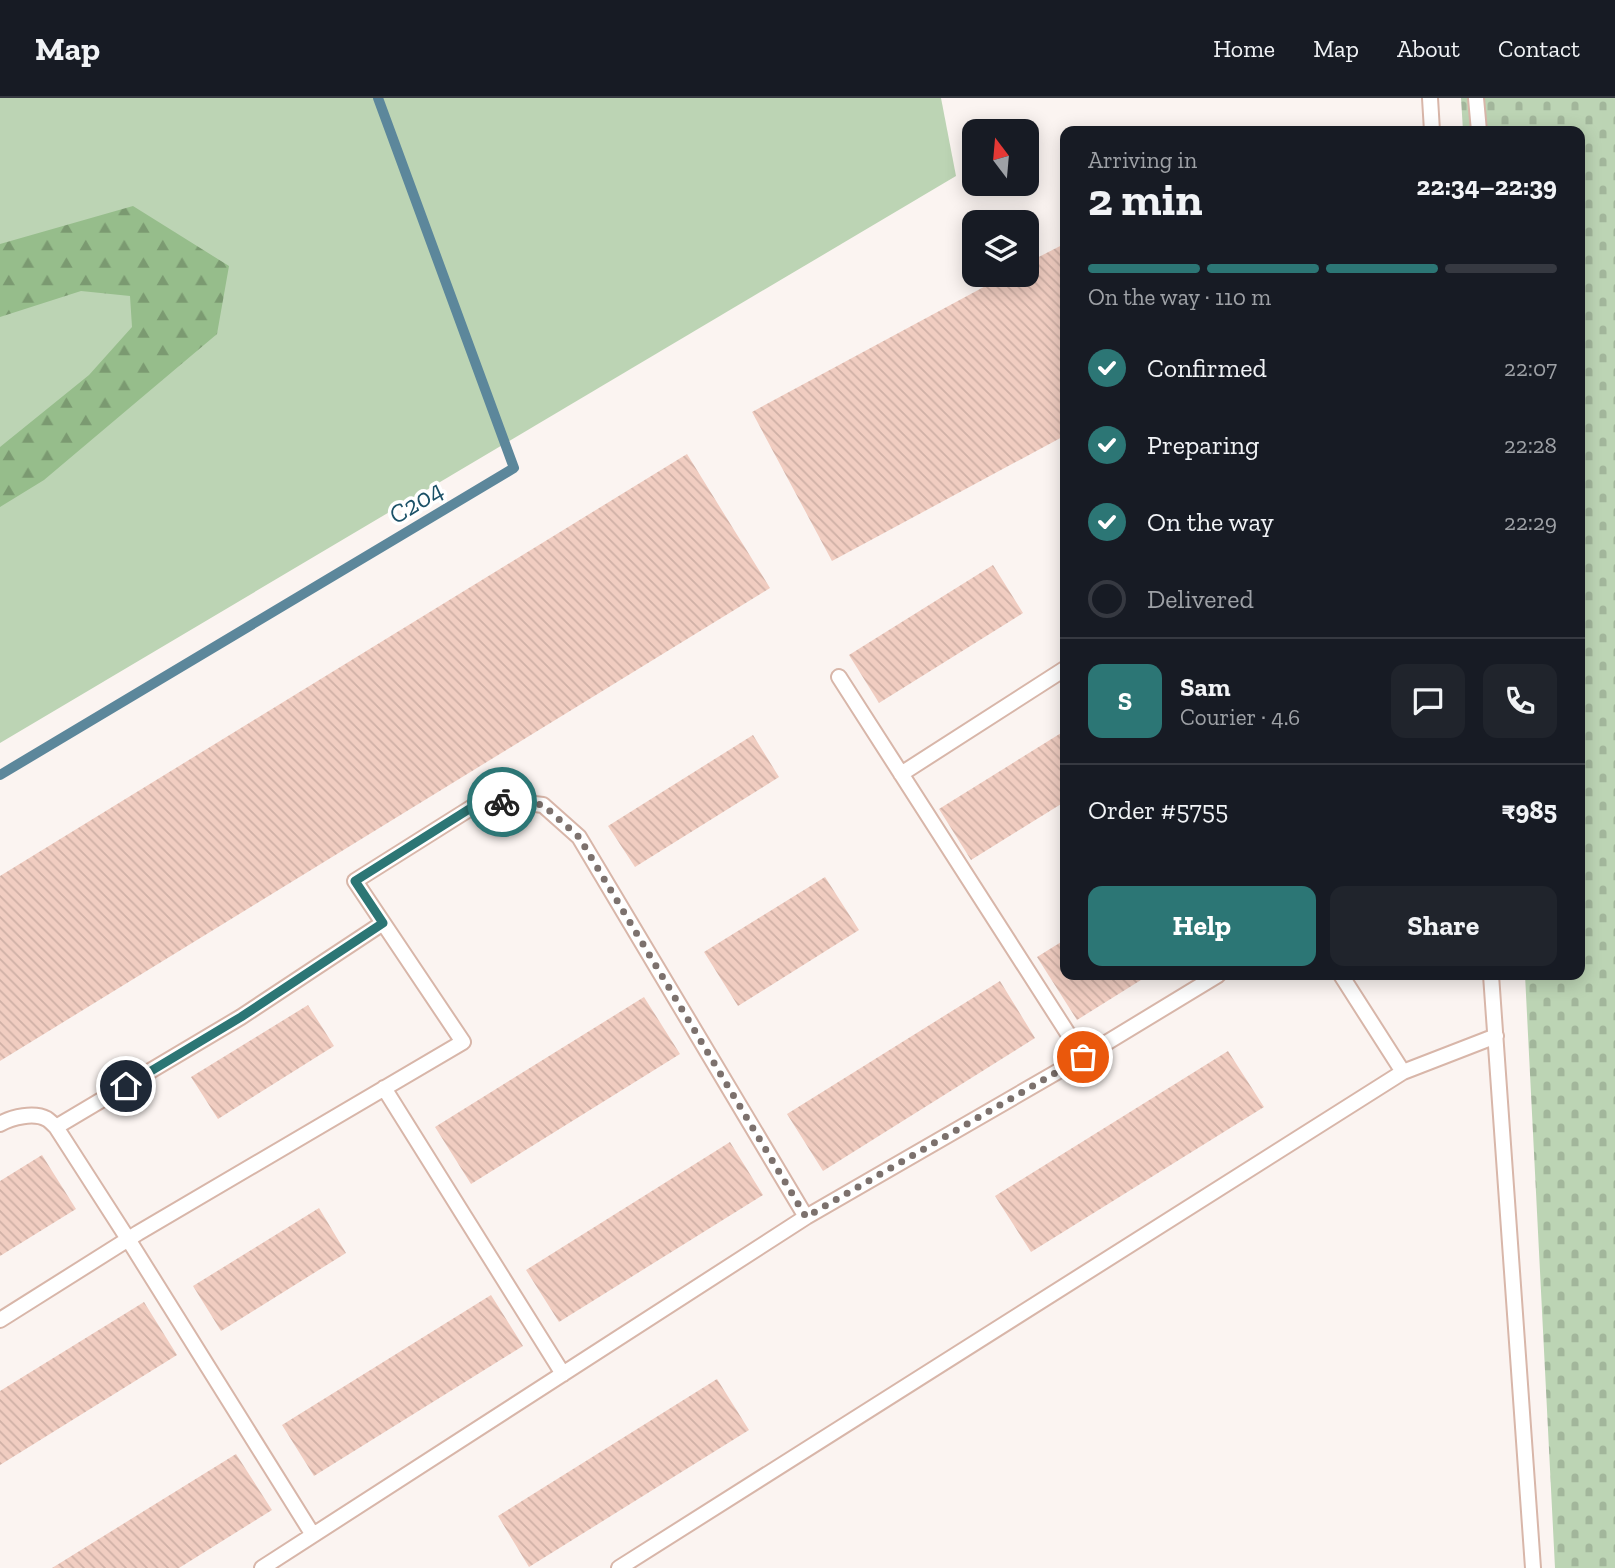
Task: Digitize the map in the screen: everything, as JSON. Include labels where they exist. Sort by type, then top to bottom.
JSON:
[{"type":"lane","points":[[1430,98],[1432,126]]},
{"type":"lane","points":[[1476,98],[1479,126]]},
{"type":"lane","points":[[901,774],[1060,672]]},
{"type":"lane","points":[[839,677],[1083,1057]]},
{"type":"lane","points":[[0,1321],[128,1239],[463,1042],[355,881],[474,806],[509,801],[543,805],[579,837],[806,1217]]},
{"type":"lane","points":[[56,1127],[241,1017],[383,923]]},
{"type":"lane","points":[[261,1568],[806,1217],[1083,1057],[1210,980]]},
{"type":"lane","points":[[1344,980],[1403,1072]]},
{"type":"lane","points":[[1491,980],[1533,1568]]},
{"type":"lane","points":[[619,1568],[1403,1072],[1496,1036]]},
{"type":"lane","points":[[384,1088],[563,1374]]},
{"type":"lane","points":[[0,1124],[7,1120],[38,1116],[47,1119],[56,1127],[313,1535]]},
{"type":"green space","points":[[0,98],[941,98],[956,176],[0,743]]},
{"type":"green space","points":[[1461,98],[1615,98],[1615,1568],[1555,1568],[1525,980],[1585,980],[1585,126],[1463,126]]},
{"type":"green space","points":[[133,206],[229,266],[217,334],[44,480],[0,507],[0,447],[89,375],[132,327],[130,296],[81,291],[0,317],[0,244]]},
{"type":"building","points":[[1060,246],[1060,438],[832,561],[752,412],[984,287],[1039,287],[1039,257]]},
{"type":"building","points":[[687,454],[770,588],[0,1061],[0,876]]},
{"type":"building","points":[[993,565],[1023,613],[879,703],[849,655]]},
{"type":"building","points":[[1060,734],[1060,805],[971,860],[939,809]]},
{"type":"building","points":[[753,735],[779,777],[635,867],[608,826]]},
{"type":"building","points":[[825,877],[859,930],[738,1006],[704,952]]},
{"type":"building","points":[[1060,943],[1060,980],[1141,980],[1077,1020],[1037,957]]},
{"type":"building","points":[[1000,981],[1035,1038],[823,1171],[787,1114]]},
{"type":"building","points":[[644,997],[680,1054],[471,1184],[435,1127]]},
{"type":"building","points":[[308,1005],[334,1046],[218,1119],[191,1077]]},
{"type":"building","points":[[1228,1051],[1264,1107],[1031,1252],[995,1196]]},
{"type":"building","points":[[730,1142],[763,1195],[559,1322],[526,1270]]},
{"type":"building","points":[[42,1155],[76,1209],[0,1256],[0,1181]]},
{"type":"building","points":[[319,1208],[346,1253],[221,1331],[193,1286]]},
{"type":"building","points":[[491,1295],[523,1346],[314,1476],[282,1425]]},
{"type":"building","points":[[144,1302],[177,1355],[0,1465],[0,1391]]},
{"type":"building","points":[[717,1379],[749,1430],[529,1567],[498,1516]]},
{"type":"building","points":[[236,1454],[272,1510],[179,1568],[52,1568]]},
{"type":"waterway","name":"C204","points":[[0,775],[514,468],[378,98]]},
{"type":"way so far","points":[[502,802],[543,805],[579,837],[806,1217],[1083,1057]]},
{"type":"route","points":[[126,1086],[241,1017],[383,923],[355,881],[474,806],[502,802]]}]
